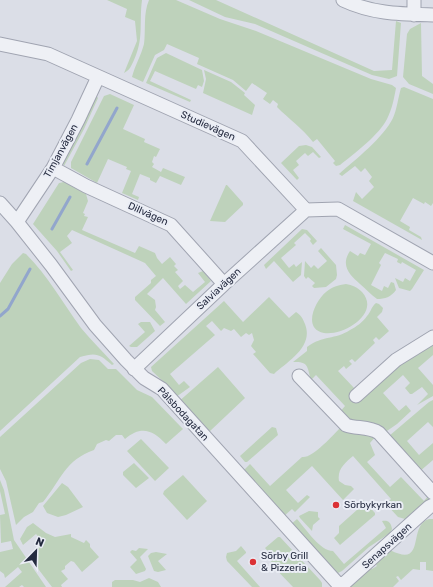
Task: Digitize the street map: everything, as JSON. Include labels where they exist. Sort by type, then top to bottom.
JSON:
[{"type":"street","points":[[342,0],[371,10],[433,16]]},
{"type":"street","points":[[414,0],[414,15]]},
{"type":"street","name":"Studievägen","points":[[0,44],[48,54],[242,141],[306,210]]},
{"type":"street","name":"Timjanvägen","points":[[17,222],[53,168],[98,77]]},
{"type":"street","name":"Dillvägen","points":[[53,168],[86,186],[172,224],[224,284]]},
{"type":"street","name":"Pålsbodagatan","points":[[0,204],[17,222],[95,324],[134,369],[144,378],[162,389],[340,587]]},
{"type":"street","points":[[306,210],[338,209],[433,263]]},
{"type":"street","name":"Salviavägen","points":[[134,369],[224,284],[306,210]]},
{"type":"street","points":[[356,396],[393,363],[433,337]]},
{"type":"street","points":[[299,376],[346,425],[351,427],[372,429],[379,433],[433,493]]},
{"type":"street","name":"Senapsvägen","points":[[340,587],[433,505]]},
{"type":"green space","points":[[107,0],[142,0],[139,45],[131,66],[128,71],[124,73],[137,41],[135,21],[125,17],[127,9]]},
{"type":"green space","points":[[149,0],[176,0],[220,19],[256,31],[371,79],[392,85],[396,88],[394,100],[384,125],[366,144],[340,165],[336,166],[333,163],[335,161],[317,139],[313,142],[277,107],[278,104],[273,100],[270,104],[263,99],[267,93],[252,83],[246,91],[233,80],[197,64],[199,58],[167,44],[164,50],[155,55],[143,82],[132,77],[144,44],[145,16]]},
{"type":"green space","points":[[189,0],[216,0],[374,71],[392,70],[396,21],[401,23],[397,76],[389,79],[372,75],[255,24],[225,17]]},
{"type":"green space","points":[[421,23],[422,76],[433,84],[433,94],[409,84],[403,77],[407,34],[410,29]]},
{"type":"green space","points":[[166,53],[202,70],[204,81],[202,87],[198,85],[196,89],[155,71],[150,81],[191,100],[190,102],[146,83],[157,58]]},
{"type":"green space","points":[[204,70],[231,82],[245,93],[244,95],[255,105],[252,115],[203,93],[206,79]]},
{"type":"green space","points":[[404,87],[433,99],[433,203],[431,206],[425,202],[424,204],[413,198],[400,221],[410,227],[409,230],[421,237],[422,240],[353,201],[356,192],[362,199],[374,187],[369,181],[372,177],[365,168],[361,172],[355,166],[342,176],[339,174],[369,148],[389,125],[394,115],[401,88]]},
{"type":"green space","points":[[95,94],[98,98],[84,129],[64,166],[62,161]]},
{"type":"green space","points":[[110,94],[134,105],[123,129],[145,139],[144,142],[160,149],[156,157],[154,156],[152,162],[154,164],[152,167],[161,172],[163,168],[185,177],[181,185],[160,176],[156,183],[150,180],[150,178],[140,174],[132,194],[139,197],[138,200],[122,193],[131,171],[126,169],[127,167],[108,159],[97,183],[71,168],[71,162],[104,96]]},
{"type":"green space","points":[[306,145],[312,147],[321,157],[319,158],[313,152],[308,156],[305,153],[296,161],[299,165],[293,170],[299,178],[297,180],[281,163],[299,146]]},
{"type":"green space","points":[[64,182],[86,194],[88,201],[83,213],[85,214],[84,216],[88,217],[82,230],[135,253],[139,246],[155,253],[162,264],[170,257],[176,264],[174,266],[178,270],[175,272],[183,281],[178,286],[180,289],[185,285],[193,292],[205,282],[198,273],[203,271],[211,281],[186,304],[163,278],[147,294],[155,300],[155,310],[165,322],[160,326],[135,300],[135,297],[151,283],[151,280],[156,276],[145,263],[72,230],[67,236],[72,243],[60,252],[73,270],[71,271],[57,251],[33,224],[59,183]]},
{"type":"green space","points":[[226,185],[243,203],[243,205],[225,222],[210,221]]},
{"type":"green space","points":[[345,225],[424,270],[412,289],[410,291],[399,288],[395,278],[403,282],[405,278],[410,281],[416,270],[402,262],[401,264],[397,262],[398,259],[385,253],[379,263],[381,265],[371,285],[382,291],[384,286],[388,288],[391,282],[394,283],[396,290],[390,296],[377,299],[356,281],[346,266],[347,256],[350,251],[358,256],[360,253],[365,255],[371,244],[343,229]]},
{"type":"green space","points":[[302,229],[307,230],[317,241],[313,245],[310,241],[311,239],[305,233],[294,243],[296,245],[281,258],[289,268],[294,264],[296,267],[302,262],[301,275],[293,282],[274,261],[266,269],[264,265]]},
{"type":"green space","points":[[321,248],[336,265],[337,275],[336,279],[326,287],[314,288],[312,286],[315,283],[308,277],[306,279],[304,276],[305,261],[311,268],[314,265],[318,269],[327,261],[318,251]]},
{"type":"green space","points":[[23,253],[34,262],[81,328],[114,364],[112,365],[101,356],[94,354],[80,357],[0,431],[0,283],[12,264]]},
{"type":"green space","points":[[346,284],[362,292],[367,300],[367,308],[364,315],[358,322],[341,331],[324,333],[317,330],[313,326],[312,321],[318,302],[326,292]]},
{"type":"green space","points":[[269,297],[289,318],[296,312],[299,314],[302,317],[307,332],[306,340],[298,353],[274,374],[270,373],[253,354],[256,352],[251,346],[254,340],[252,333],[249,335],[246,333],[241,337],[234,329],[231,331],[224,328],[221,331],[212,321],[206,326],[215,335],[170,374],[179,385],[184,381],[190,387],[176,397],[169,387],[152,371],[151,367],[224,301],[243,322]]},
{"type":"green space","points":[[376,303],[383,308],[382,312],[377,317],[389,331],[379,340],[376,337],[373,340],[375,343],[355,362],[352,359],[349,361],[352,364],[346,369],[344,366],[338,371],[355,389],[350,397],[353,402],[393,365],[433,340],[433,355],[418,368],[433,385],[433,396],[417,405],[428,394],[422,387],[410,394],[405,388],[410,383],[403,375],[383,393],[399,411],[406,405],[411,411],[397,424],[384,433],[354,423],[339,413],[345,406],[316,375],[311,380],[308,368],[305,364],[293,362],[307,351],[307,347],[313,343],[345,333],[357,326]]},
{"type":"green space","points":[[141,322],[150,322],[155,331],[137,347],[131,347],[129,346],[145,332],[138,324]]},
{"type":"green space","points":[[90,359],[99,360],[108,369],[116,369],[137,390],[152,397],[183,429],[166,444],[156,435],[147,431],[142,431],[136,432],[125,439],[122,435],[116,435],[109,441],[106,440],[97,444],[94,450],[76,459],[70,465],[43,502],[39,503],[33,512],[24,517],[16,525],[6,481],[0,469],[0,437],[81,363]]},
{"type":"green space","points":[[218,367],[245,398],[209,432],[177,403]]},
{"type":"green space","points":[[433,400],[433,427],[428,422],[407,441],[419,455],[433,443],[433,460],[419,472],[389,436]]},
{"type":"green space","points":[[272,427],[276,428],[278,435],[247,462],[245,462],[240,456]]},
{"type":"green space","points":[[340,428],[376,436],[370,443],[375,455],[367,462],[390,487],[401,477],[424,501],[429,495],[428,500],[405,519],[398,517],[386,504],[391,499],[353,456],[342,467],[339,473],[339,481],[345,485],[351,486],[354,489],[343,500],[312,466],[286,490],[298,503],[307,495],[310,497],[295,512],[292,509],[283,517],[243,471],[250,464],[270,486],[302,457],[306,457],[317,451]]},
{"type":"green space","points":[[141,439],[169,468],[155,481],[127,451]]},
{"type":"green space","points":[[134,463],[149,478],[136,488],[123,475],[123,472]]},
{"type":"green space","points":[[183,475],[207,501],[187,520],[163,494],[164,491]]},
{"type":"green space","points":[[0,480],[4,490],[14,540],[46,587],[24,587],[22,585],[19,587],[5,587],[22,572],[18,567],[5,578],[4,574],[0,571],[0,552],[13,549],[11,541],[1,543],[0,515],[5,514],[0,491]]},
{"type":"green space","points":[[62,483],[68,487],[83,507],[58,517],[47,513],[43,506]]},
{"type":"green space","points":[[363,500],[375,513],[375,515],[340,545],[334,538],[339,533],[339,526],[358,509],[355,506]]},
{"type":"green space","points":[[309,511],[318,512],[318,517],[320,519],[313,525],[312,531],[299,516]]},
{"type":"green space","points":[[297,519],[318,544],[328,550],[333,551],[344,564],[386,528],[382,521],[389,522],[392,529],[390,533],[369,547],[338,573],[331,571],[289,526]]},
{"type":"green space","points":[[429,519],[433,519],[433,571],[426,570],[426,562],[420,562],[420,570],[413,569],[401,580],[398,576],[396,577],[399,581],[393,587],[346,587],[360,577],[370,567],[372,569],[377,566],[375,563],[390,550],[401,554],[409,554],[413,550],[419,529],[423,523]]},
{"type":"green space","points":[[33,523],[46,533],[55,537],[71,534],[71,537],[84,543],[86,540],[99,557],[82,572],[74,562],[71,561],[65,566],[65,569],[61,571],[68,579],[61,585],[62,587],[52,587],[39,570],[31,554],[43,542],[36,534],[23,545],[20,539],[27,527]]},
{"type":"green space","points":[[280,537],[320,580],[322,587],[293,587],[270,563],[274,558],[265,548]]},
{"type":"green space","points":[[241,546],[246,553],[237,561],[260,587],[252,587],[227,561],[227,553],[236,551]]},
{"type":"green space","points":[[139,548],[148,549],[140,557],[146,569],[145,571],[136,574],[130,567],[137,560],[130,552],[132,550],[136,551]]},
{"type":"green space","points":[[156,552],[167,554],[158,561],[166,570],[158,572],[154,571],[148,556],[151,553]]},
{"type":"green space","points":[[149,578],[158,582],[161,587],[112,587],[112,582],[115,580],[133,580],[140,582]]},
{"type":"waterway","points":[[87,164],[117,108]]},
{"type":"waterway","points":[[52,229],[70,197]]},
{"type":"waterway","points":[[0,316],[8,309],[30,269]]},
{"type":"place","name":"Sörbykyrkan","points":[[336,505]]},
{"type":"place","name":"Sörby Grill & Pizzeria","points":[[253,562]]}]
